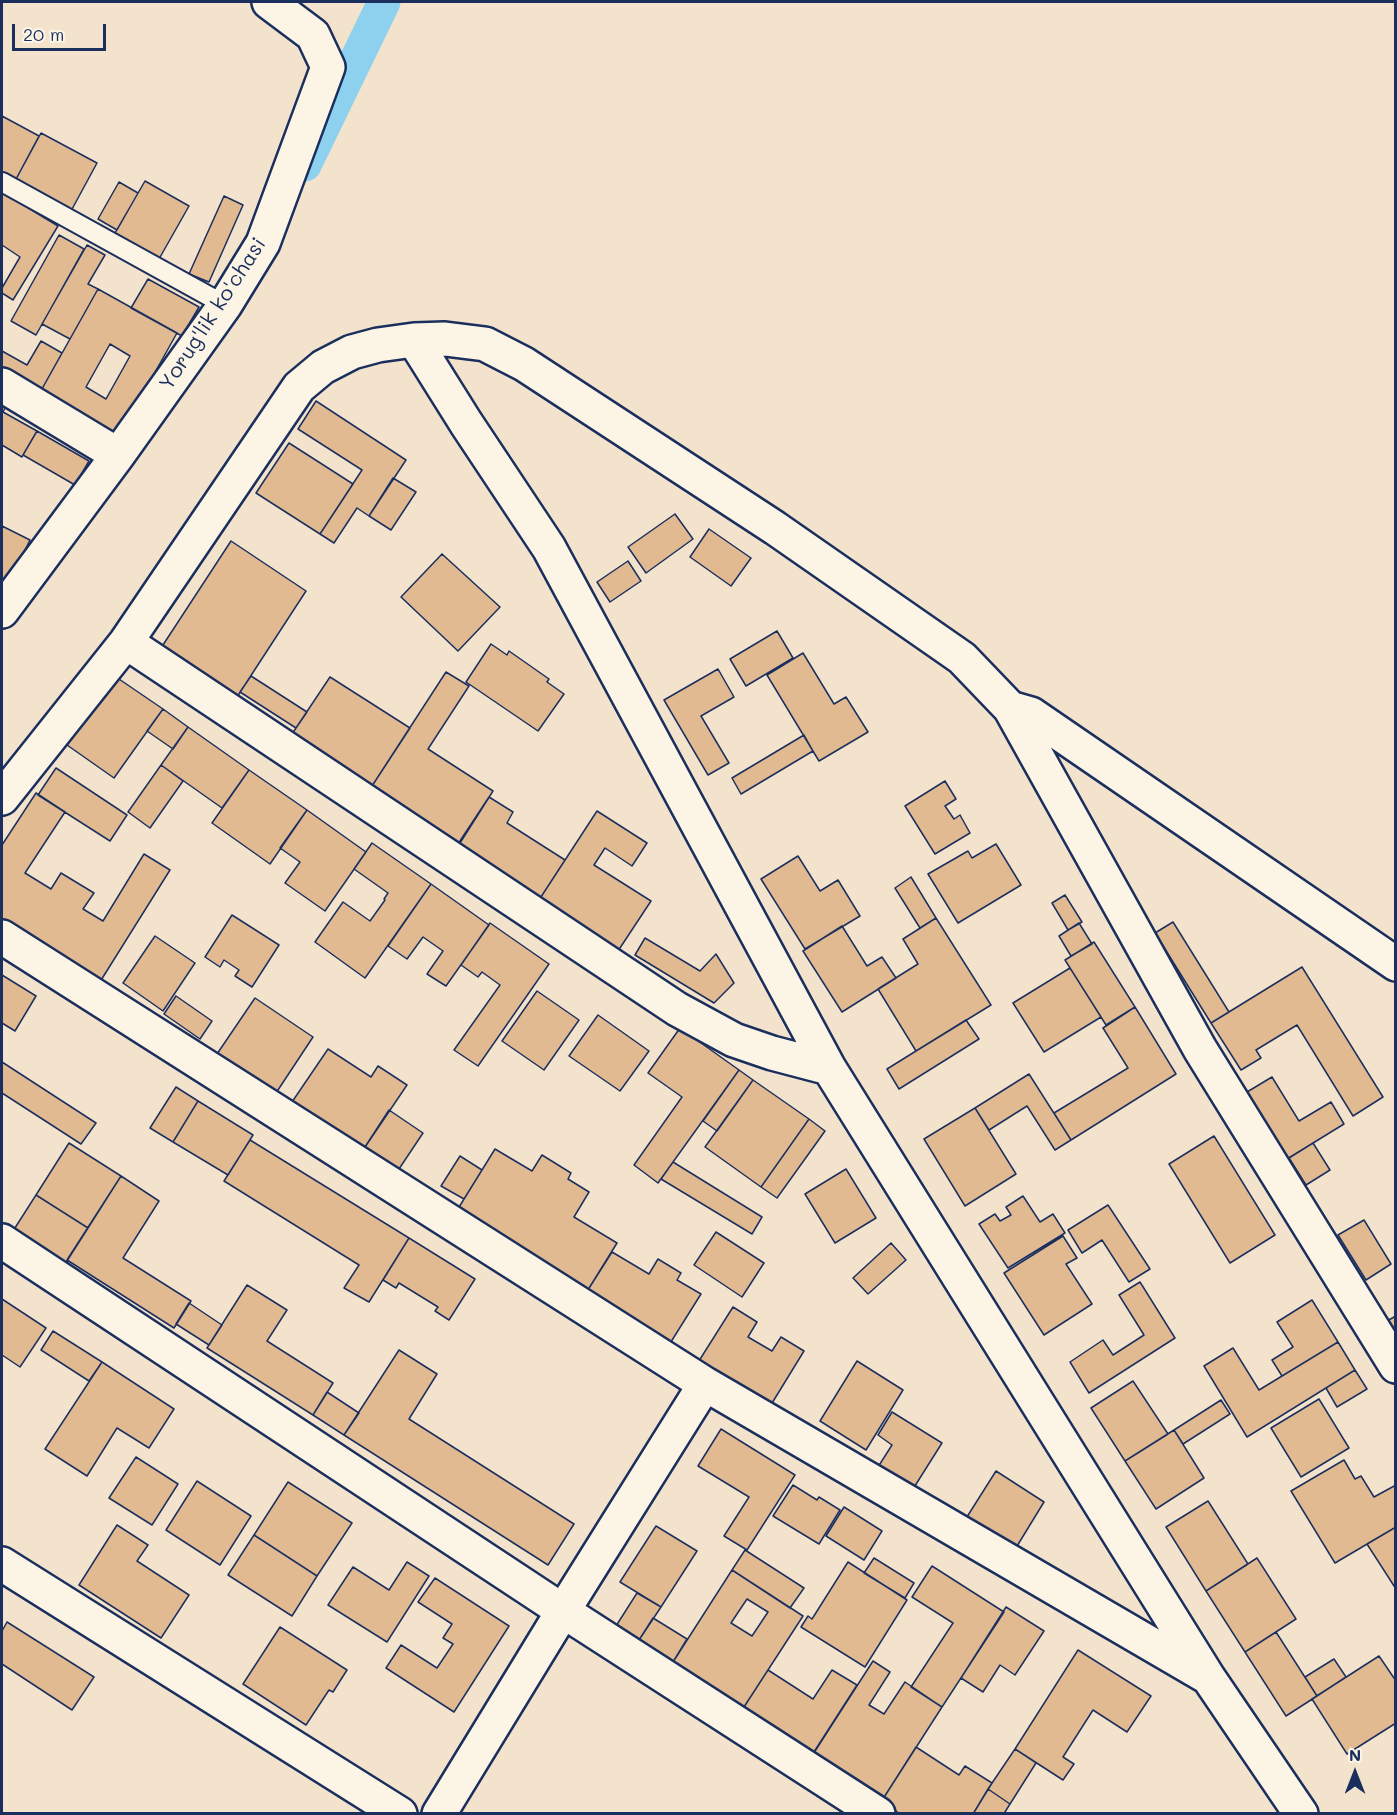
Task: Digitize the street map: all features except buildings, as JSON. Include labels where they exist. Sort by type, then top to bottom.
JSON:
[{"type":"street","name":"Yorug'lik ko'chasi","points":[[2,611],[118,455],[225,305],[263,243],[327,67],[313,35],[269,2]]},
{"type":"street","points":[[2,798],[126,642],[299,387],[323,366],[352,352],[378,345],[445,339],[485,344],[524,364],[775,528],[962,658],[1010,708],[1200,1049],[1395,1366]]},
{"type":"street","points":[[414,340],[549,548],[829,1068],[1208,1677],[1301,1814]]},
{"type":"street","points":[[2,385],[118,455]]},
{"type":"street","points":[[126,642],[678,1008],[735,1040],[829,1068]]},
{"type":"street","points":[[1010,708],[1031,714],[1395,964]]},
{"type":"street","points":[[2,937],[705,1384],[1208,1677]]},
{"type":"street","points":[[2,1241],[563,1611],[878,1814]]},
{"type":"street","points":[[439,1814],[705,1384]]},
{"type":"street","points":[[2,1564],[400,1814]]},
{"type":"lane","points":[[2,182],[225,305]]},
{"type":"waterway","points":[[305,165],[384,2]]}]
